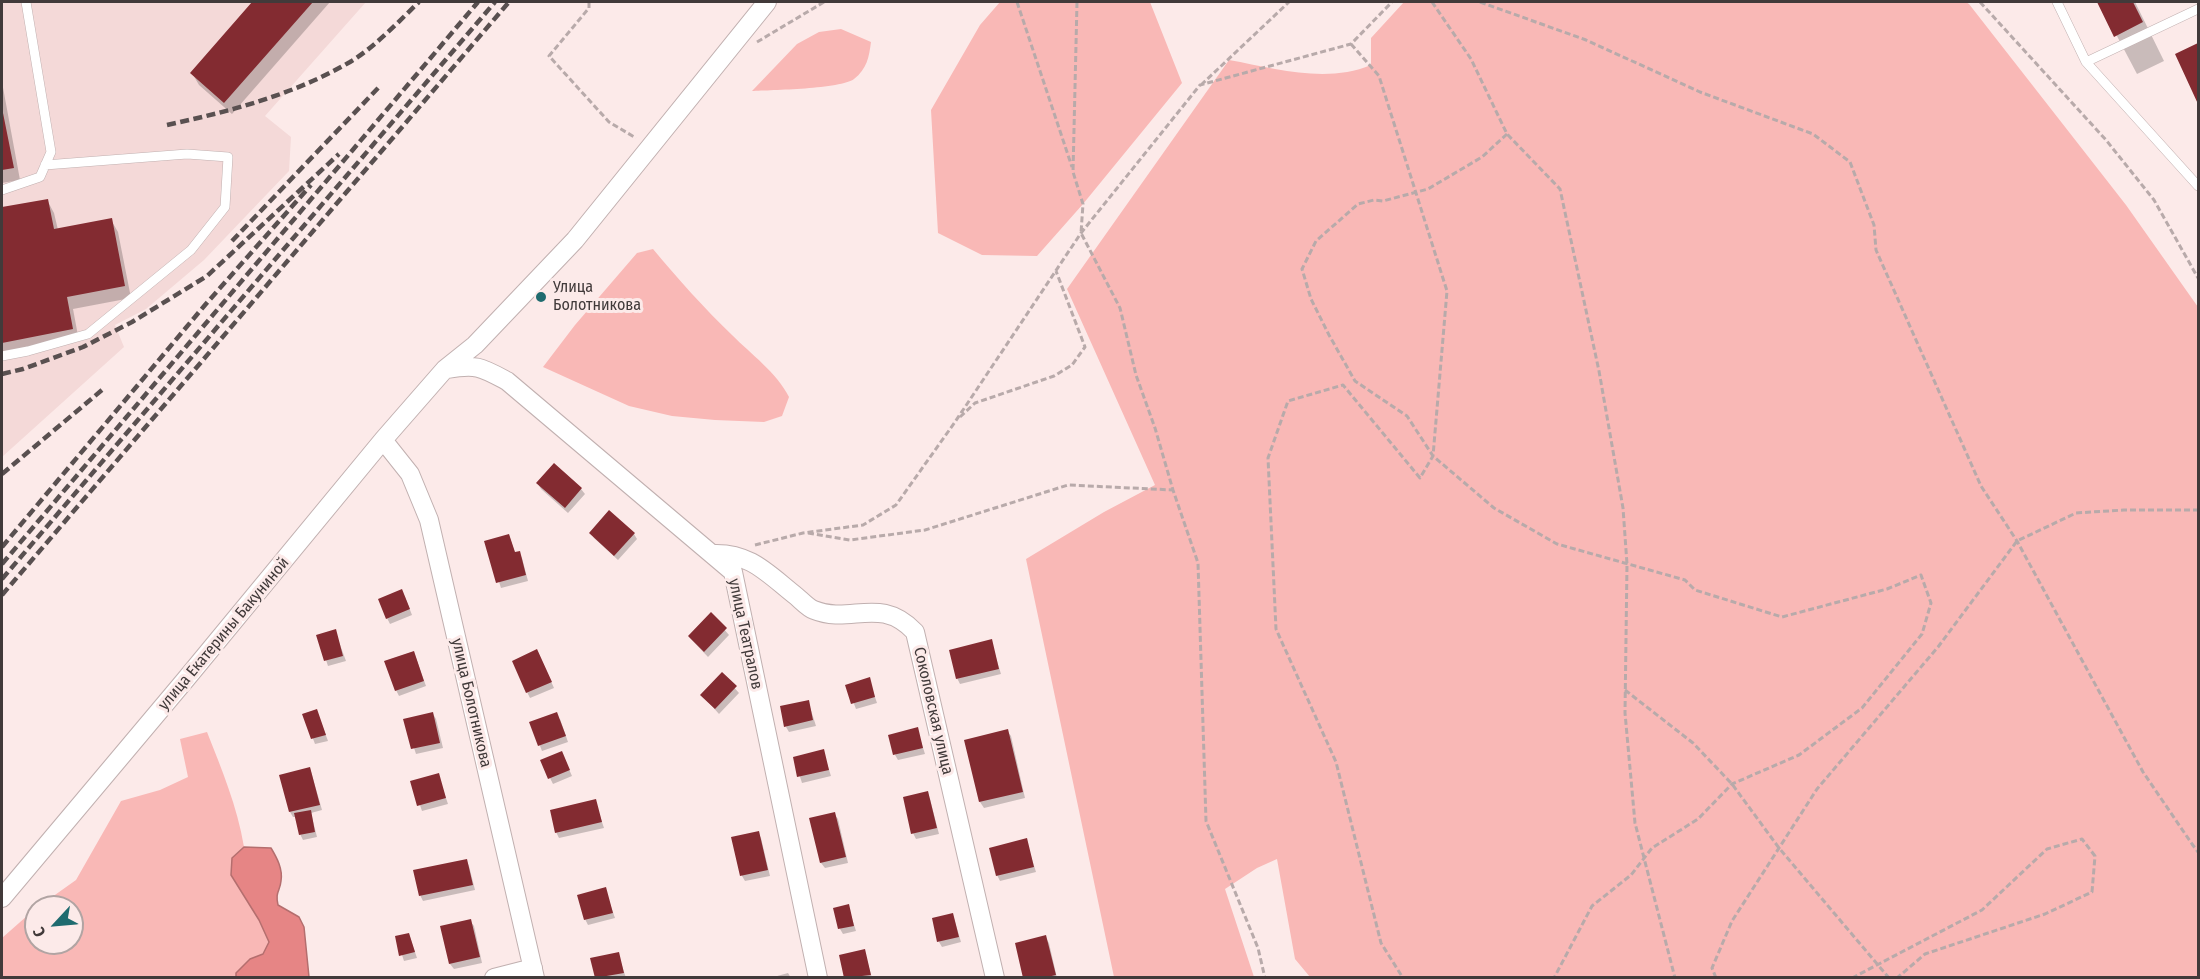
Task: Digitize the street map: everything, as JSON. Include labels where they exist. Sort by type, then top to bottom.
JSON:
[{"type":"street","name":"улица Екатерины Бакуниной","points":[[2,898],[186,680],[383,440],[446,369],[475,345],[575,240],[767,2]]},
{"type":"street","name":"улица Театралов","points":[[446,369],[470,365],[483,368],[507,381],[718,553],[733,572],[818,978]]},
{"type":"street","name":"улица Болотникова","points":[[383,440],[410,474],[429,520],[534,973]]},
{"type":"street","name":"Соколовская улица","points":[[718,553],[752,561],[813,610],[832,614],[882,612],[903,620],[915,632],[995,978]]},
{"type":"street","points":[[494,978],[534,973]]},
{"type":"lane","points":[[2,190],[40,177],[51,152],[26,2]]},
{"type":"lane","points":[[2058,2],[2086,62],[2199,186]]},
{"type":"lane","points":[[2086,62],[2199,9]]},
{"type":"lane","points":[[2,356],[88,334],[191,250],[225,207],[228,157],[187,154],[45,165]]},
{"type":"path","points":[[589,2],[590,8],[549,56],[609,122],[636,138],[630,147]]},
{"type":"path","points":[[751,46],[824,2]]},
{"type":"path","points":[[1017,2],[1083,204],[1081,232],[1120,308],[1136,375],[1198,564],[1206,821],[1258,948],[1265,978]]},
{"type":"path","points":[[1073,172],[1077,2]]},
{"type":"path","points":[[718,553],[803,532],[863,525],[896,505],[955,422],[1081,232],[1200,86],[1289,2]]},
{"type":"path","points":[[1200,86],[1351,44],[1392,2]]},
{"type":"path","points":[[1431,2],[1471,59],[1507,134],[1560,189],[1599,371],[1623,508],[1627,564],[1625,713],[1635,823],[1675,978]]},
{"type":"path","points":[[1480,2],[1586,40],[1700,92],[1813,134],[1850,162],[1874,225],[1876,250],[1981,486],[2017,541],[2143,772],[2199,852]]},
{"type":"path","points":[[1980,2],[2106,140],[2154,200],[2199,278]]},
{"type":"path","points":[[1351,44],[1380,76],[1447,291],[1433,456],[1420,478],[1343,385],[1288,401],[1268,458],[1276,629],[1336,762],[1381,943],[1403,978]]},
{"type":"path","points":[[1507,134],[1482,158],[1428,189],[1383,201],[1374,200],[1358,204],[1317,241],[1302,269],[1316,308],[1355,381],[1407,416],[1433,456],[1494,508],[1557,544],[1685,580],[1695,590],[1782,617],[1887,589],[1922,575],[1931,603],[1922,634],[1862,708],[1799,755],[1732,784],[1698,819],[1652,848],[1632,875],[1592,906],[1554,978]]},
{"type":"path","points":[[955,422],[975,404],[1054,376],[1072,365],[1085,347],[1056,271]]},
{"type":"path","points":[[803,532],[850,540],[925,530],[1068,485],[1173,490]]},
{"type":"path","points":[[1716,978],[1712,968],[1731,921],[1817,789],[1938,647],[2017,541],[2076,513],[2124,510],[2199,510]]},
{"type":"path","points":[[1625,690],[1693,743],[1732,784],[1779,848],[1889,978]]},
{"type":"path","points":[[1852,978],[1982,910],[2047,849],[2082,839],[2095,856],[2092,892],[2045,914],[1925,954],[1897,978]]},
{"type":"shaded area","points":[[2,2],[366,2],[265,116],[291,137],[289,171],[204,260],[146,309],[115,325],[124,347],[2,457]]},
{"type":"shaded area","points":[[1000,2],[1150,2],[1182,83],[1083,204],[1037,256],[982,255],[938,233],[931,110],[980,25]]},
{"type":"shaded area","points":[[1404,2],[1966,2],[1969,4],[2126,205],[2198,307],[2198,977],[1310,977],[1295,959],[1277,859],[1257,868],[1225,889],[1254,977],[1114,977],[1026,559],[1104,512],[1155,485],[1067,289],[1229,60],[1300,73],[1354,71],[1371,65],[1371,38]]},
{"type":"shaded area","points":[[841,29],[871,42],[867,62],[854,79],[821,87],[752,91],[797,44],[819,32]]},
{"type":"shaded area","points":[[653,249],[701,304],[778,380],[789,397],[782,416],[764,422],[672,416],[629,406],[543,367],[575,325],[637,253]]},
{"type":"shaded area","points":[[207,732],[233,803],[244,847],[232,858],[231,875],[259,920],[269,942],[263,954],[250,960],[236,973],[236,977],[4,977],[2,975],[2,938],[24,919],[24,955],[84,955],[84,895],[55,895],[76,880],[121,801],[160,790],[188,777],[180,739]]},
{"type":"shaded area","points":[[244,847],[271,848],[275,856],[281,877],[277,894],[278,905],[299,917],[304,927],[309,977],[236,977],[236,973],[250,959],[263,954],[269,942],[259,920],[231,875],[232,858]]},
{"type":"building","points":[[252,2],[313,2],[224,103],[190,73]]},
{"type":"building","points":[[2097,2],[2133,2],[2143,22],[2114,37]]},
{"type":"building","points":[[2198,43],[2198,104],[2175,54]]},
{"type":"building","points":[[2,108],[14,168],[2,170]]},
{"type":"building","points":[[48,199],[54,229],[112,218],[125,286],[67,297],[73,329],[2,343],[2,207]]},
{"type":"building","points":[[554,463],[582,488],[565,508],[536,483]]},
{"type":"building","points":[[609,510],[635,533],[614,556],[589,533]]},
{"type":"building","points":[[509,534],[515,552],[520,551],[526,575],[496,583],[484,541]]},
{"type":"building","points":[[402,589],[410,609],[386,619],[378,599]]},
{"type":"building","points":[[711,612],[727,628],[704,652],[688,636]]},
{"type":"building","points":[[336,629],[343,656],[324,661],[316,635]]},
{"type":"building","points":[[992,639],[999,669],[956,679],[949,650]]},
{"type":"building","points":[[537,649],[552,682],[526,693],[512,661]]},
{"type":"building","points":[[414,651],[424,681],[395,691],[384,661]]},
{"type":"building","points":[[722,672],[737,686],[715,709],[700,695]]},
{"type":"building","points":[[870,677],[875,697],[851,704],[845,685]]},
{"type":"building","points":[[809,700],[813,720],[784,727],[780,706]]},
{"type":"building","points":[[317,709],[326,735],[311,739],[302,714]]},
{"type":"building","points":[[433,712],[440,743],[411,749],[403,719]]},
{"type":"building","points":[[557,712],[566,736],[538,746],[529,722]]},
{"type":"building","points":[[918,727],[923,748],[893,755],[888,735]]},
{"type":"building","points":[[1008,729],[1023,792],[979,802],[964,740]]},
{"type":"building","points":[[824,749],[829,770],[797,777],[793,757]]},
{"type":"building","points":[[562,751],[570,770],[548,779],[540,760]]},
{"type":"building","points":[[310,767],[320,805],[289,812],[279,775]]},
{"type":"building","points":[[439,773],[446,798],[417,806],[410,781]]},
{"type":"building","points":[[928,791],[937,828],[911,834],[903,797]]},
{"type":"building","points":[[596,799],[602,822],[555,833],[550,810]]},
{"type":"building","points":[[311,810],[315,832],[299,835],[294,813]]},
{"type":"building","points":[[835,812],[846,857],[820,863],[809,818]]},
{"type":"building","points":[[759,831],[768,870],[740,876],[731,837]]},
{"type":"building","points":[[1027,838],[1034,867],[996,876],[989,848]]},
{"type":"building","points":[[467,859],[473,885],[419,896],[413,870]]},
{"type":"building","points":[[606,887],[613,913],[584,920],[577,895]]},
{"type":"building","points":[[849,904],[854,926],[838,929],[833,908]]},
{"type":"building","points":[[953,913],[959,937],[937,942],[932,918]]},
{"type":"building","points":[[471,919],[480,957],[449,964],[440,926]]},
{"type":"building","points":[[409,933],[415,952],[399,956],[395,936]]},
{"type":"building","points":[[1046,935],[1056,975],[1043,978],[1023,978],[1015,943]]},
{"type":"building","points":[[865,949],[871,975],[844,978],[839,955]]},
{"type":"building","points":[[619,952],[624,973],[595,978],[590,958]]},
{"type":"railway","points":[[167,125],[261,101],[328,74],[368,49],[419,2]]},
{"type":"railway","points":[[2,564],[478,2]]},
{"type":"railway","points":[[2,579],[495,2]]},
{"type":"railway","points":[[2,595],[509,2]]},
{"type":"railway","points":[[232,241],[381,85]]},
{"type":"railway","points":[[2,374],[23,369],[83,347],[132,322],[207,276],[339,154]]},
{"type":"railway","points":[[2,547],[205,305],[311,185]]},
{"type":"railway","points":[[2,474],[102,390]]},
{"type":"place","name":"Улица Болотникова","points":[[541,297]]}]
